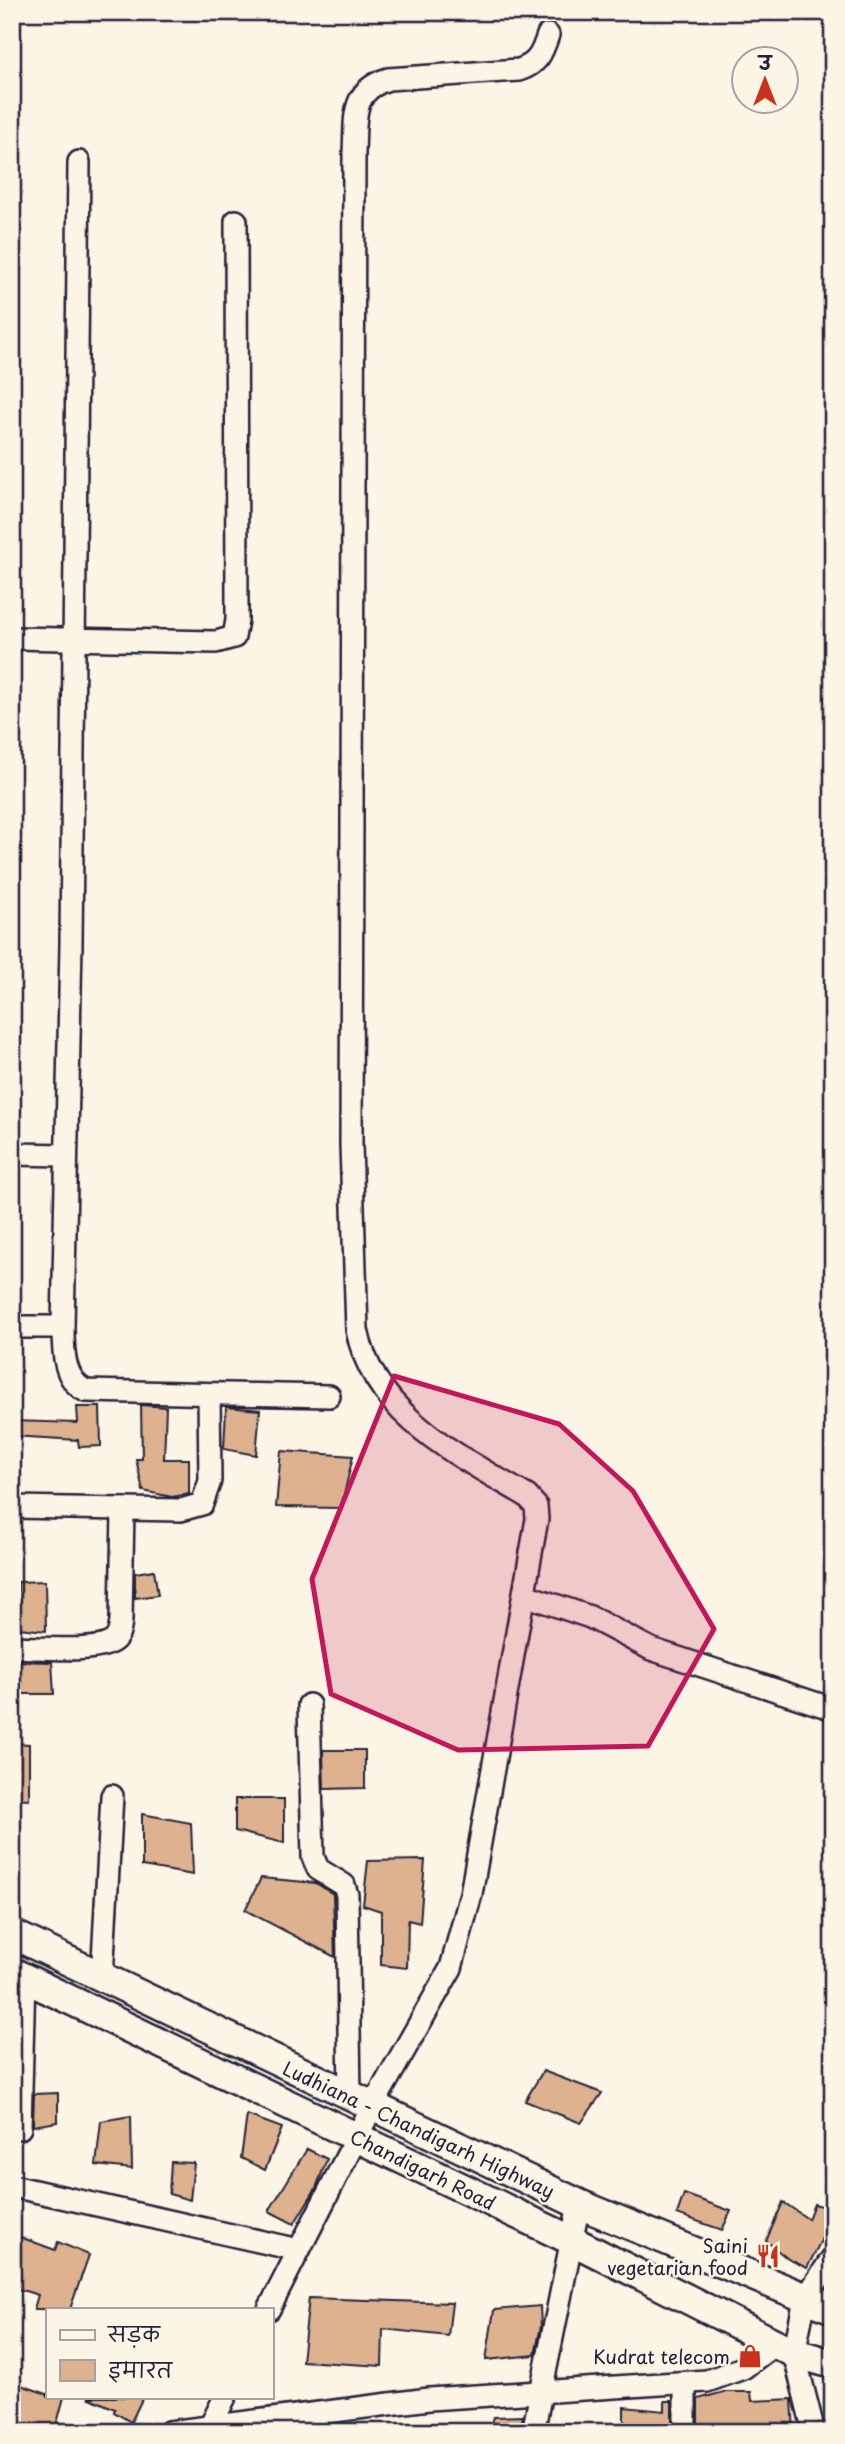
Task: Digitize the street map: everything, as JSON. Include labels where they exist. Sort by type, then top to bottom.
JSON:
[{"type":"main road","name":"Ludhiana - Chandigarh Highway","points":[[12,1934],[579,2204],[833,2309]]},
{"type":"main road","name":"Chandigarh Road","points":[[18,1975],[572,2241],[784,2349],[833,2364]]},
{"type":"street","points":[[361,2102],[451,1968],[471,1895],[537,1519],[536,1506],[527,1496],[442,1446],[403,1413],[372,1376],[362,1356],[357,1330],[351,1145],[356,112],[364,91],[371,85],[388,79],[519,70],[530,66],[541,56],[548,36]]},
{"type":"street","points":[[79,162],[63,1327],[68,1371],[74,1385],[86,1391],[329,1396]]},
{"type":"street","points":[[12,638],[216,642],[234,637],[237,620],[236,221]]},
{"type":"street","points":[[12,1154],[66,1155]]},
{"type":"street","points":[[12,1326],[63,1327]]},
{"type":"street","points":[[12,1507],[181,1510],[201,1504],[210,1481],[209,1394]]},
{"type":"street","points":[[12,1647],[94,1647],[111,1643],[118,1636],[121,1620],[123,1509]]},
{"type":"street","points":[[525,1595],[590,1617],[664,1654],[833,1709]]},
{"type":"street","points":[[270,2308],[356,2137],[361,2102],[346,1895],[344,1885],[318,1869],[313,1857],[309,1705]]},
{"type":"street","points":[[102,1978],[112,1796]]},
{"type":"street","points":[[18,1975],[20,2128]]},
{"type":"street","points":[[13,2188],[299,2250]]},
{"type":"street","points":[[533,2432],[579,2204]]},
{"type":"street","points":[[169,2432],[210,2427],[253,2427],[429,2399],[685,2383],[727,2376],[784,2349],[805,2299],[833,2257]]},
{"type":"street","points":[[784,2349],[814,2432]]},
{"type":"street","points":[[685,2383],[685,2432]]},
{"type":"street","points":[[210,2427],[224,2398]]},
{"type":"highlighted area","points":[[394,1376],[559,1424],[633,1491],[714,1629],[648,1746],[458,1750],[331,1694],[312,1579]]},
{"type":"building","points":[[141,1405],[166,1407],[164,1459],[189,1459],[189,1494],[172,1497],[143,1491],[136,1459],[142,1459]]},
{"type":"building","points":[[77,1407],[100,1407],[101,1446],[79,1447],[78,1440],[12,1436],[12,1421],[78,1423]]},
{"type":"building","points":[[226,1407],[260,1410],[256,1455],[224,1449]]},
{"type":"building","points":[[281,1451],[353,1456],[341,1508],[276,1507]]},
{"type":"building","points":[[154,1570],[158,1595],[135,1598],[135,1573]]},
{"type":"building","points":[[45,1581],[46,1631],[19,1628],[18,1582]]},
{"type":"building","points":[[12,1661],[52,1662],[54,1694],[12,1694]]},
{"type":"building","points":[[12,1743],[29,1744],[29,1799],[12,1798]]},
{"type":"building","points":[[323,1750],[365,1750],[365,1788],[324,1789]]},
{"type":"building","points":[[235,1799],[284,1799],[284,1843],[235,1831]]},
{"type":"building","points":[[142,1814],[191,1823],[193,1875],[142,1866]]},
{"type":"building","points":[[425,1860],[420,1923],[408,1920],[407,1968],[381,1965],[381,1911],[363,1905],[368,1861]]},
{"type":"building","points":[[261,1878],[316,1883],[333,1894],[335,1957],[245,1910]]},
{"type":"building","points":[[543,2071],[602,2093],[581,2123],[525,2101]]},
{"type":"building","points":[[58,2093],[58,2122],[33,2126],[34,2094]]},
{"type":"building","points":[[247,2115],[282,2128],[265,2170],[241,2158]]},
{"type":"building","points":[[131,2116],[132,2169],[96,2165],[101,2121]]},
{"type":"building","points":[[307,2149],[327,2159],[316,2188],[294,2224],[269,2211]]},
{"type":"building","points":[[171,2162],[194,2163],[190,2200],[169,2194]]},
{"type":"building","points":[[684,2194],[731,2211],[722,2230],[677,2214]]},
{"type":"building","points":[[783,2202],[808,2219],[814,2204],[833,2209],[833,2217],[807,2268],[788,2259],[766,2241]]},
{"type":"building","points":[[12,2234],[55,2250],[58,2242],[89,2255],[70,2308],[34,2309],[38,2295],[12,2287]]},
{"type":"building","points":[[309,2298],[452,2303],[448,2336],[383,2329],[382,2366],[302,2361]]},
{"type":"building","points":[[540,2306],[541,2326],[535,2355],[486,2360],[494,2310]]},
{"type":"building","points":[[12,2382],[46,2394],[46,2398],[64,2398],[55,2431],[12,2425]]},
{"type":"building","points":[[724,2392],[751,2392],[752,2401],[792,2399],[794,2432],[698,2432],[698,2399]]},
{"type":"building","points":[[90,2398],[143,2398],[131,2422],[114,2412],[115,2409]]},
{"type":"building","points":[[665,2401],[672,2401],[672,2432],[624,2432],[624,2407],[665,2411]]},
{"type":"building","points":[[523,2416],[520,2432],[489,2432],[494,2417]]},
{"type":"place","name":"Saini vegetarian food","points":[[768,2256]]},
{"type":"place","name":"Kudrat telecom","points":[[750,2356]]}]
